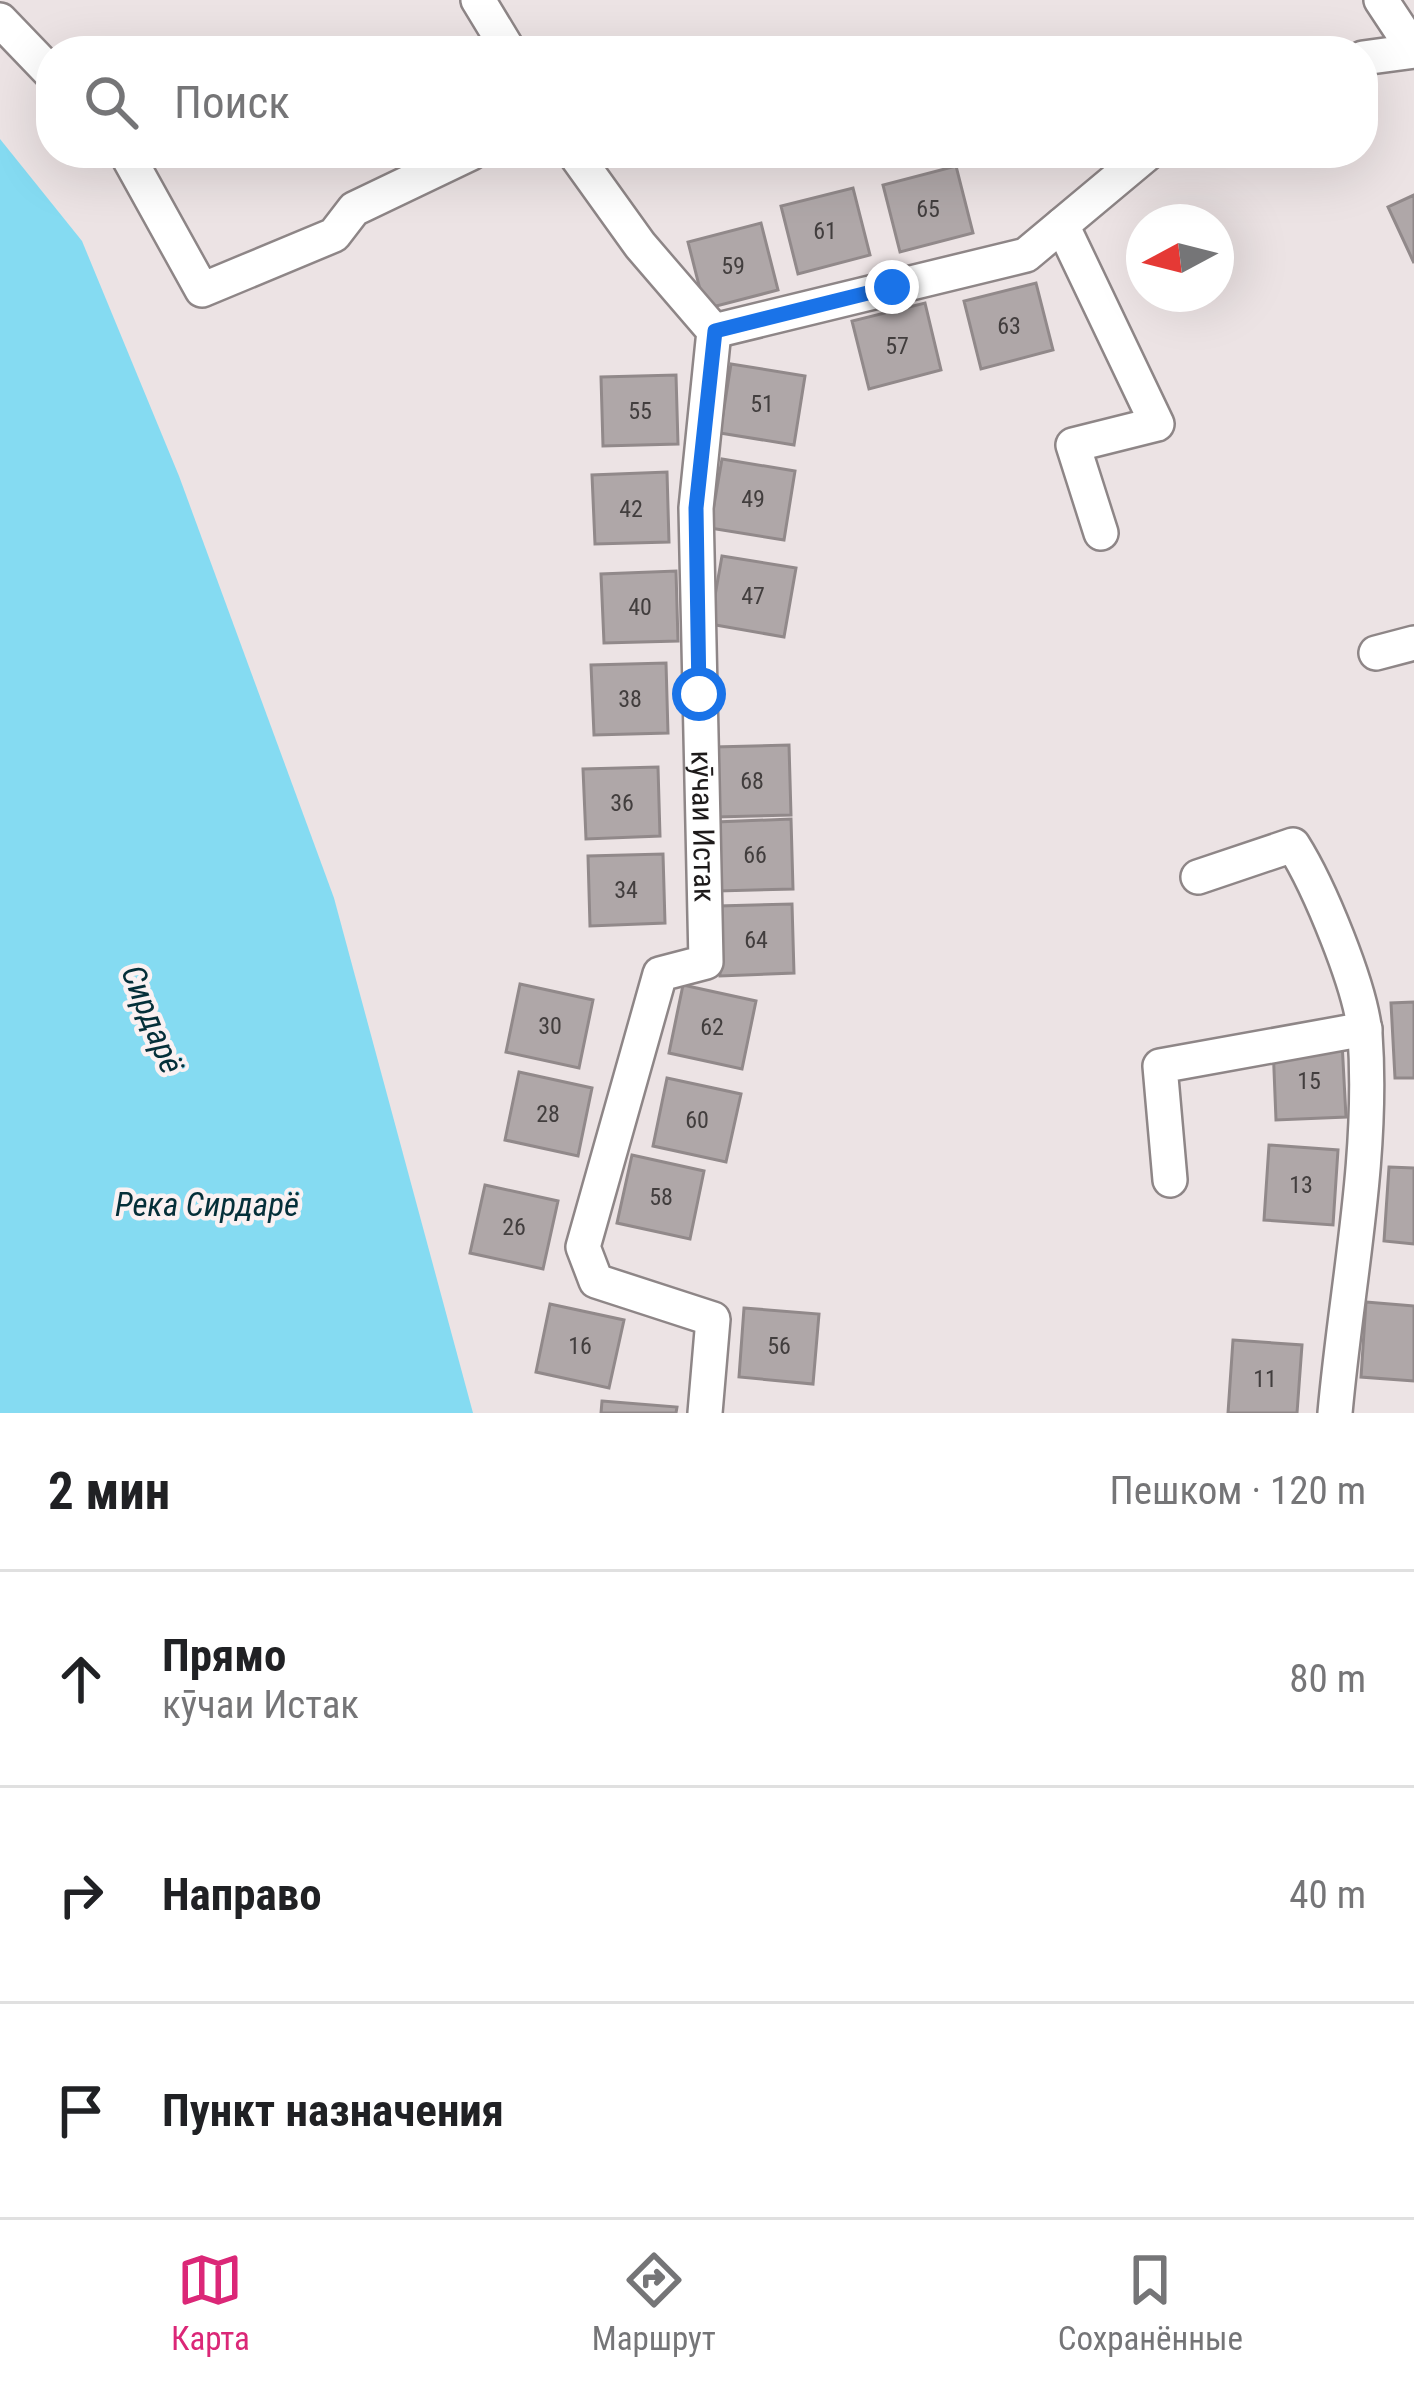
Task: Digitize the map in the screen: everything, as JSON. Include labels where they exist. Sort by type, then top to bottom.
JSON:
[{"type":"street","points":[[478,0],[500,36]]},
{"type":"street","points":[[1378,56],[1414,51],[1382,0]]},
{"type":"street","points":[[0,20],[36,57]]},
{"type":"street","points":[[134,168],[202,290],[334,235],[354,209],[440,168]]},
{"type":"street","points":[[585,168],[640,245],[715,331],[1026,255],[1130,168]]},
{"type":"street","points":[[1062,225],[1157,424],[1073,445],[1101,533]]},
{"type":"street","name":"кӯчаи Истак","points":[[705,1413],[713,1318],[596,1281],[583,1247],[660,974],[706,962],[696,508],[715,331]]},
{"type":"street","points":[[1376,653],[1414,643]]},
{"type":"street","points":[[1198,877],[1293,845],[1316,881],[1365,1029],[1366,1138],[1336,1413]]},
{"type":"street","points":[[1170,1180],[1160,1066],[1365,1029]]},
{"type":"water","name":"Река Сирдарё","points":[[0,139],[82,241],[179,476],[334,898],[473,1413],[0,1413]]},
{"type":"building","points":[[957,168],[973,233],[900,252],[883,185]]},
{"type":"building","points":[[853,188],[870,255],[798,274],[781,206]]},
{"type":"building","points":[[1414,195],[1414,263],[1388,207]]},
{"type":"building","points":[[761,223],[778,290],[705,309],[688,242]]},
{"type":"building","points":[[1036,283],[1053,350],[981,369],[964,301]]},
{"type":"building","points":[[925,303],[941,370],[869,389],[852,321]]},
{"type":"building","points":[[731,364],[805,376],[794,445],[720,433]]},
{"type":"building","points":[[676,375],[678,444],[603,446],[601,377]]},
{"type":"building","points":[[722,459],[795,471],[784,540],[710,528]]},
{"type":"building","points":[[667,472],[669,542],[595,544],[592,475]]},
{"type":"building","points":[[722,556],[796,568],[784,637],[710,624]]},
{"type":"building","points":[[676,571],[678,641],[604,643],[601,574]]},
{"type":"building","points":[[666,663],[668,733],[594,735],[591,665]]},
{"type":"building","points":[[789,745],[791,815],[716,817],[714,747]]},
{"type":"building","points":[[658,767],[660,836],[586,839],[583,769]]},
{"type":"building","points":[[791,819],[793,889],[718,891],[716,822]]},
{"type":"building","points":[[663,854],[665,923],[590,926],[588,856]]},
{"type":"building","points":[[792,904],[794,973],[720,976],[718,906]]},
{"type":"building","points":[[520,984],[593,1000],[579,1068],[506,1052]]},
{"type":"building","points":[[683,985],[756,1001],[742,1069],[669,1053]]},
{"type":"building","points":[[1414,1002],[1414,1078],[1395,1078],[1391,1003]]},
{"type":"building","points":[[1342,1042],[1346,1117],[1276,1120],[1273,1045]]},
{"type":"building","points":[[519,1072],[592,1088],[578,1156],[505,1140]]},
{"type":"building","points":[[667,1078],[741,1094],[726,1162],[653,1146]]},
{"type":"building","points":[[1269,1145],[1338,1150],[1333,1225],[1264,1220]]},
{"type":"building","points":[[632,1155],[704,1171],[690,1239],[617,1223]]},
{"type":"building","points":[[1389,1167],[1414,1168],[1414,1244],[1384,1241]]},
{"type":"building","points":[[485,1185],[558,1201],[543,1269],[470,1253]]},
{"type":"building","points":[[1366,1302],[1414,1306],[1414,1381],[1361,1377]]},
{"type":"building","points":[[550,1304],[624,1320],[609,1388],[536,1372]]},
{"type":"building","points":[[744,1308],[819,1314],[813,1384],[739,1377]]},
{"type":"building","points":[[1233,1340],[1302,1345],[1297,1413],[1228,1413]]},
{"type":"building","points":[[602,1401],[677,1407],[676,1413],[601,1413]]},
{"type":"route","points":[[699,694],[696,508],[715,331],[892,287]]},
{"type":"water label","name":"Сирдарё","points":[[153,1019]]}]
